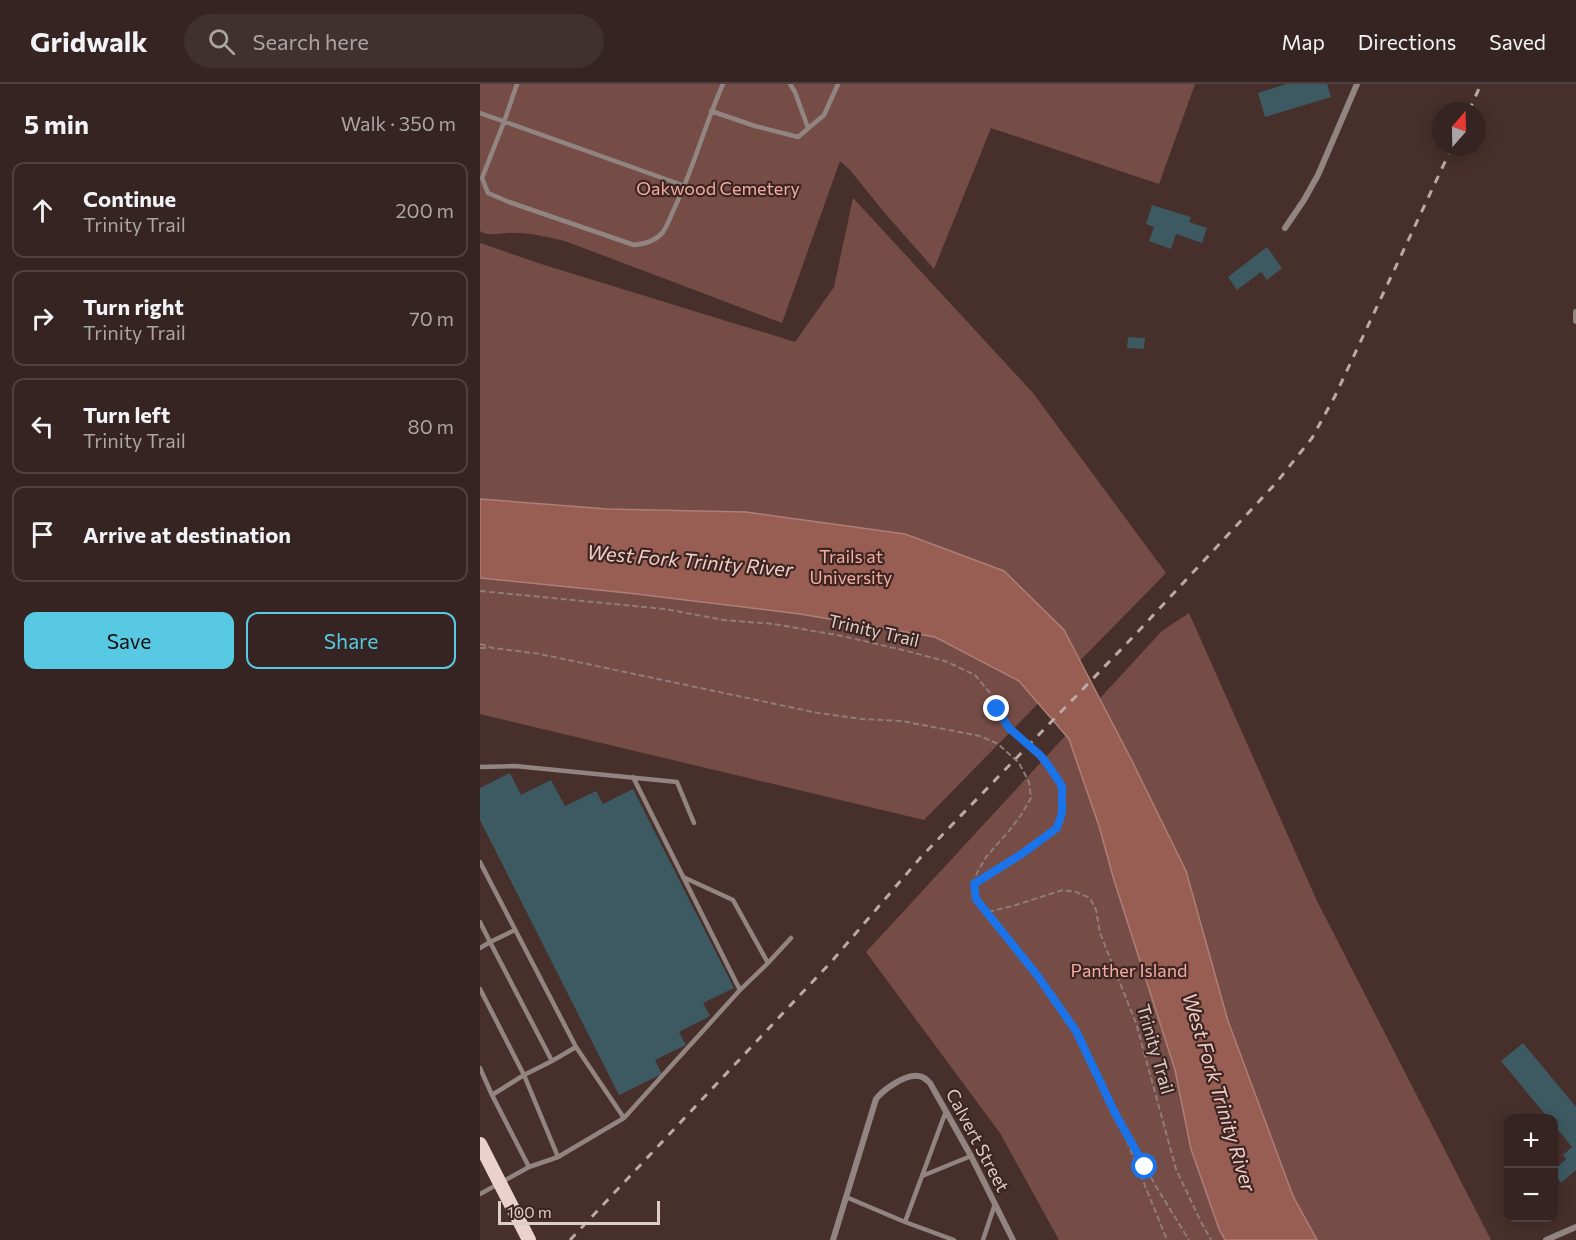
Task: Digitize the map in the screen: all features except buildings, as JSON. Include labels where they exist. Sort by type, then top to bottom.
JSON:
[{"type":"main road","points":[[482,1147],[529,1240]]},
{"type":"street","points":[[1285,228],[1318,175],[1357,84]]},
{"type":"street","points":[[1576,312],[1576,321]]},
{"type":"street","name":"Calvert Street","points":[[833,1240],[873,1106],[880,1094],[905,1078],[919,1076],[930,1083],[946,1111],[1012,1240]]},
{"type":"street","points":[[1546,1240],[1576,1227]]},
{"type":"lane","points":[[517,84],[482,178],[488,193],[634,245],[645,244],[662,233],[685,186],[704,138],[711,111],[723,84]]},
{"type":"lane","points":[[790,84],[808,128]]},
{"type":"lane","points":[[711,111],[798,137],[824,115],[838,84]]},
{"type":"lane","points":[[480,113],[685,186]]},
{"type":"lane","points":[[480,767],[515,766],[677,782],[694,823]]},
{"type":"lane","points":[[633,777],[740,990]]},
{"type":"lane","points":[[480,862],[576,1047],[624,1118]]},
{"type":"lane","points":[[683,877],[733,900],[768,963]]},
{"type":"lane","points":[[480,922],[552,1060]]},
{"type":"lane","points":[[480,948],[515,930]]},
{"type":"lane","points":[[480,1194],[529,1167],[558,1157],[624,1118],[740,990],[791,938]]},
{"type":"lane","points":[[480,989],[524,1075],[558,1157]]},
{"type":"lane","points":[[492,1095],[576,1047]]},
{"type":"lane","points":[[480,1068],[529,1167]]},
{"type":"lane","points":[[905,1222],[946,1111]]},
{"type":"lane","points":[[922,1176],[971,1156]]},
{"type":"lane","points":[[846,1197],[954,1240]]},
{"type":"lane","points":[[983,1240],[995,1203]]},
{"type":"path","name":"Trinity Trail","points":[[480,591],[665,609],[724,620],[774,624],[903,650],[945,661],[975,675],[990,693],[1009,728],[1040,755],[1062,786],[1062,813],[1057,828],[974,884]]},
{"type":"path","points":[[480,646],[540,654],[818,713],[861,719],[902,721],[945,728],[980,736],[998,744],[1019,763],[1029,782],[1031,798],[1010,831],[986,858],[977,873],[974,884],[976,899],[1037,975],[1076,1031],[1115,1113],[1167,1240]]},
{"type":"path","name":"Trinity Trail","points":[[988,912],[1063,890],[1090,898],[1096,910],[1100,933],[1136,1023],[1176,1169],[1211,1240]]},
{"type":"path","points":[[1115,1113],[1189,1240]]},
{"type":"green space","name":"Oakwood Cemetery","points":[[480,84],[1195,84],[1159,184],[991,128],[934,269],[840,161],[782,323],[565,241],[529,234],[490,234],[480,231]]},
{"type":"green space","name":"Trails at University","points":[[853,198],[1033,393],[1166,573],[924,820],[480,714],[480,243],[795,342],[834,287]]},
{"type":"green space","name":"Panther Island","points":[[1189,613],[1317,901],[1491,1240],[1059,1240],[1000,1133],[866,952],[1162,631]]},
{"type":"water","name":"West Fork Trinity River","points":[[480,499],[607,509],[746,512],[905,534],[1004,571],[1064,630],[1186,871],[1228,1021],[1293,1196],[1317,1240],[1225,1240],[1219,1229],[1191,1149],[1175,1070],[1099,826],[1069,739],[1019,681],[935,637],[800,614],[480,578]]},
{"type":"railway","points":[[1473,102],[1481,84]]},
{"type":"railway","points":[[570,1240],[832,961],[921,857],[1133,637],[1276,483],[1312,438],[1335,396],[1448,156]]},
{"type":"route","points":[[997,709],[1009,728],[1040,755],[1062,786],[1062,813],[1057,828],[974,884],[976,899],[1037,975],[1076,1031],[1115,1113],[1145,1167]]}]
